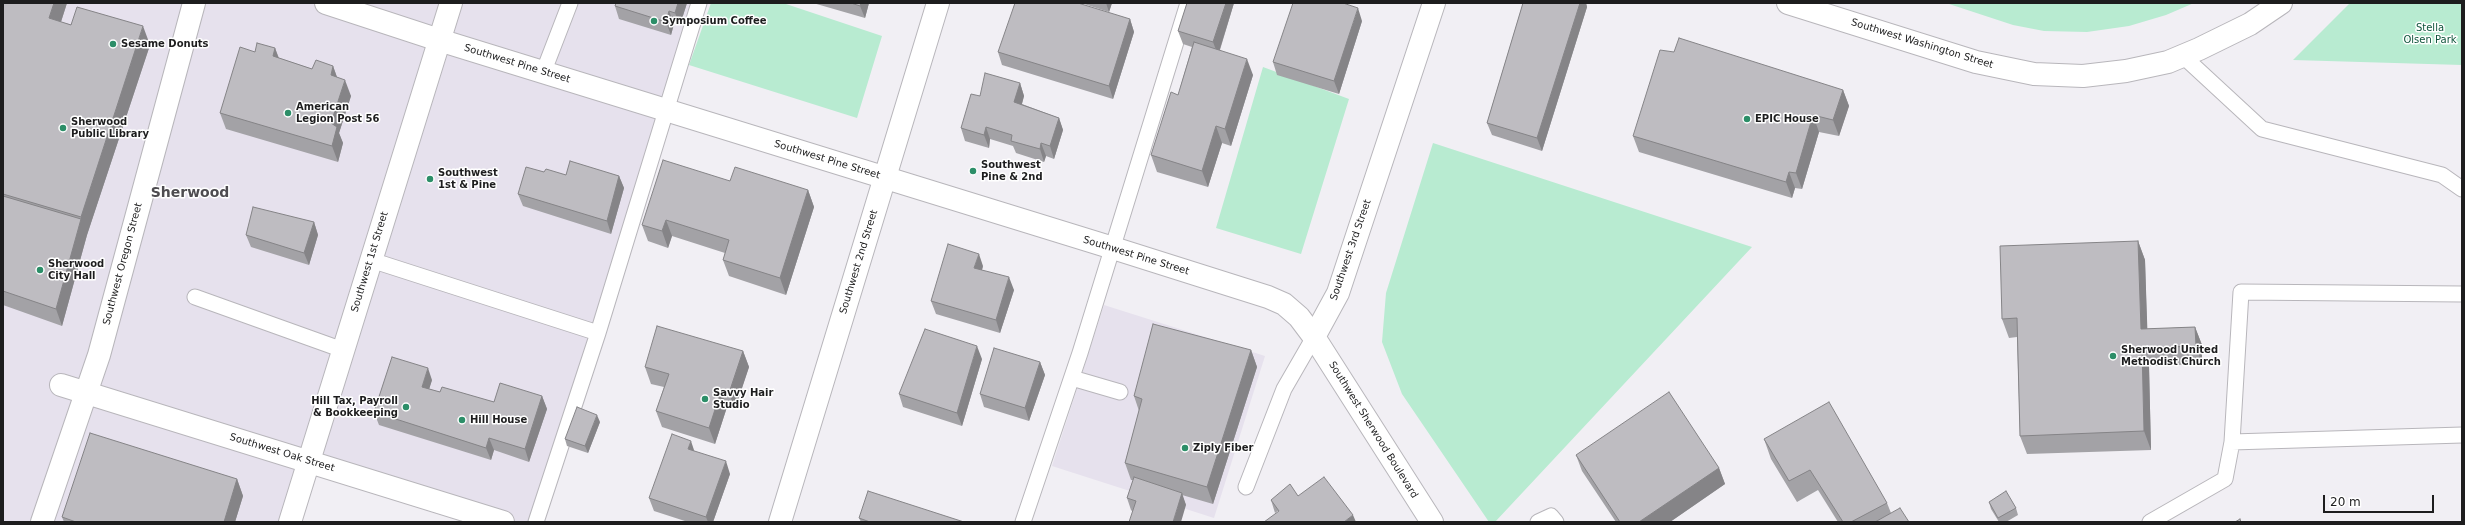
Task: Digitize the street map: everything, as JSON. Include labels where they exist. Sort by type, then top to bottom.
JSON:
[{"type":"main road","name":"Southwest Oregon Street","points":[[42,522],[87,393],[194,3]]},
{"type":"main road","name":"Southwest Pine Street","points":[[326,3],[543,73],[1268,297],[1284,304],[1299,317],[1314,337]]},
{"type":"main road","name":"Southwest 1st Street","points":[[290,522],[451,3]]},
{"type":"main road","name":"Southwest 2nd Street","points":[[780,522],[938,3]]},
{"type":"main road","name":"Southwest 3rd Street","points":[[1314,337],[1338,293],[1434,3]]},
{"type":"main road","name":"Southwest Washington Street","points":[[1788,3],[1941,52],[2007,70],[2027,73],[2083,76],[2146,67],[2183,56],[2250,24],[2281,3]]},
{"type":"main road","name":"Southwest Sherwood Boulevard","points":[[1314,337],[1432,522]]},
{"type":"main road","name":"Southwest Oak Street","points":[[60,385],[502,522]]},
{"type":"lane","points":[[543,73],[570,3]]},
{"type":"lane","points":[[536,522],[598,333],[699,3]]},
{"type":"lane","points":[[1023,522],[1072,378],[1188,3]]},
{"type":"lane","points":[[2183,56],[2262,129],[2442,175],[2462,190]]},
{"type":"lane","points":[[371,260],[598,333]]},
{"type":"lane","points":[[2150,522],[2224,479],[2232,442],[2241,292],[2462,294]]},
{"type":"lane","points":[[195,297],[343,350]]},
{"type":"lane","name":"Southwest 3rd Street","points":[[1246,487],[1284,390],[1314,337]]},
{"type":"lane","points":[[1072,378],[1120,392]]},
{"type":"lane","points":[[2232,442],[2462,435]]},
{"type":"lane","points":[[1538,522],[1551,516],[1556,522]]},
{"type":"shaded area","points":[[3,3],[697,3],[536,522],[503,522],[309,461],[290,522],[3,522]]},
{"type":"shaded area","points":[[1104,305],[1265,356],[1214,518],[1052,466]]},
{"type":"green space","points":[[711,3],[783,3],[882,36],[857,118],[689,65]]},
{"type":"green space","points":[[1946,3],[2194,3],[2166,15],[2129,26],[2087,32],[2044,31],[2013,25]]},
{"type":"green space","name":"Stella Olsen Park","points":[[2350,3],[2462,3],[2462,65],[2293,60]]},
{"type":"green space","points":[[1263,67],[1349,99],[1301,254],[1216,228]]},
{"type":"green space","points":[[1433,143],[1752,247],[1495,522],[1489,522],[1402,394],[1382,342],[1386,293]]},
{"type":"building","name":"Sherwood Public Library","points":[[3,3],[54,3],[49,18],[71,25],[77,7],[143,26],[81,217],[3,194]]},
{"type":"building","points":[[616,3],[678,3],[675,13],[669,11],[666,22],[615,6]]},
{"type":"building","points":[[851,3],[861,3],[860,6]]},
{"type":"building","points":[[1015,3],[1078,3],[1130,19],[1109,86],[998,52]]},
{"type":"building","points":[[1187,3],[1226,3],[1213,42],[1178,31]]},
{"type":"building","points":[[1293,3],[1343,3],[1358,8],[1334,81],[1273,62]]},
{"type":"building","points":[[1523,3],[1580,3],[1537,138],[1487,123]]},
{"type":"building","name":"EPIC House","points":[[1679,38],[1843,90],[1833,120],[1813,115],[1796,173],[1789,172],[1786,182],[1633,136],[1660,50],[1674,52]]},
{"type":"building","points":[[1194,42],[1247,59],[1225,129],[1216,126],[1202,171],[1151,155],[1171,92],[1178,95]]},
{"type":"building","name":"American Legion Post 56","points":[[257,43],[275,48],[273,56],[312,69],[316,60],[333,66],[331,75],[345,80],[331,123],[337,127],[332,146],[220,113],[240,47],[255,52]]},
{"type":"building","points":[[985,73],[1020,83],[1014,102],[1059,118],[1050,146],[1041,143],[1040,149],[1011,141],[1012,135],[986,127],[984,135],[961,128],[971,94],[980,96]]},
{"type":"building","points":[[663,160],[730,181],[735,167],[808,190],[780,278],[723,260],[729,240],[666,220],[662,231],[642,225]]},
{"type":"building","points":[[570,161],[619,176],[607,221],[518,194],[526,167],[544,172],[546,169],[566,175]]},
{"type":"building","name":"Sherwood City Hall","points":[[3,196],[81,219],[56,309],[3,291]]},
{"type":"building","points":[[253,207],[314,222],[304,253],[246,235]]},
{"type":"building","name":"Sherwood United Methodist Church","points":[[2138,241],[2141,329],[2195,327],[2196,346],[2142,348],[2144,431],[2020,436],[2017,318],[2002,319],[2000,246]]},
{"type":"building","points":[[948,244],[979,254],[974,268],[1009,277],[996,320],[931,301]]},
{"type":"building","name":"Ziply Fiber","points":[[1153,324],[1251,350],[1207,487],[1125,463],[1142,399],[1134,396]]},
{"type":"building","name":"Savvy Hair Studio","points":[[657,326],[743,351],[729,393],[721,391],[709,428],[656,411],[669,374],[645,367]]},
{"type":"building","points":[[925,329],[977,346],[957,413],[899,394]]},
{"type":"building","points":[[994,348],[1040,362],[1025,408],[980,394]]},
{"type":"building","name":"Hill House","points":[[392,357],[428,368],[422,387],[440,392],[442,387],[494,402],[500,383],[542,396],[525,449],[489,438],[486,448],[374,412]]},
{"type":"building","points":[[1669,392],[1719,468],[1639,522],[1620,522],[1576,455]]},
{"type":"building","points":[[1829,402],[1887,503],[1851,522],[1843,522],[1810,470],[1789,481],[1764,439]]},
{"type":"building","points":[[577,407],[597,415],[585,446],[565,439]]},
{"type":"building","points":[[90,433],[237,479],[224,522],[76,522],[62,517]]},
{"type":"building","points":[[672,434],[691,441],[688,449],[726,461],[706,517],[649,498]]},
{"type":"building","points":[[1134,477],[1182,493],[1173,522],[1129,522],[1136,501],[1127,498]]},
{"type":"building","points":[[1324,477],[1353,515],[1344,522],[1264,522],[1279,511],[1271,500],[1290,484],[1298,496]]},
{"type":"building","points":[[868,491],[964,522],[870,522],[859,518]]},
{"type":"building","points":[[2006,491],[2016,508],[1998,518],[1989,502]]},
{"type":"building","points":[[1900,508],[1909,522],[1875,522]]},
{"type":"place","name":"Symposium Coffee","points":[[654,21]]},
{"type":"place","name":"Sesame Donuts","points":[[113,44]]},
{"type":"place","name":"American Legion Post 56","points":[[288,113]]},
{"type":"place","name":"EPIC House","points":[[1747,119]]},
{"type":"place","name":"Sherwood Public Library","points":[[63,128]]},
{"type":"place","name":"Southwest Pine & 2nd","points":[[973,171]]},
{"type":"place","name":"Southwest 1st & Pine","points":[[430,179]]},
{"type":"place","name":"Sherwood City Hall","points":[[40,270]]},
{"type":"place","name":"Sherwood United Methodist Church","points":[[2113,356]]},
{"type":"place","name":"Savvy Hair Studio","points":[[705,399]]},
{"type":"place","name":"Hill Tax, Payroll & Bookkeeping","points":[[406,407]]},
{"type":"place","name":"Hill House","points":[[462,420]]},
{"type":"place","name":"Ziply Fiber","points":[[1185,448]]},
{"type":"district","name":"Sherwood","points":[[190,193]]}]
